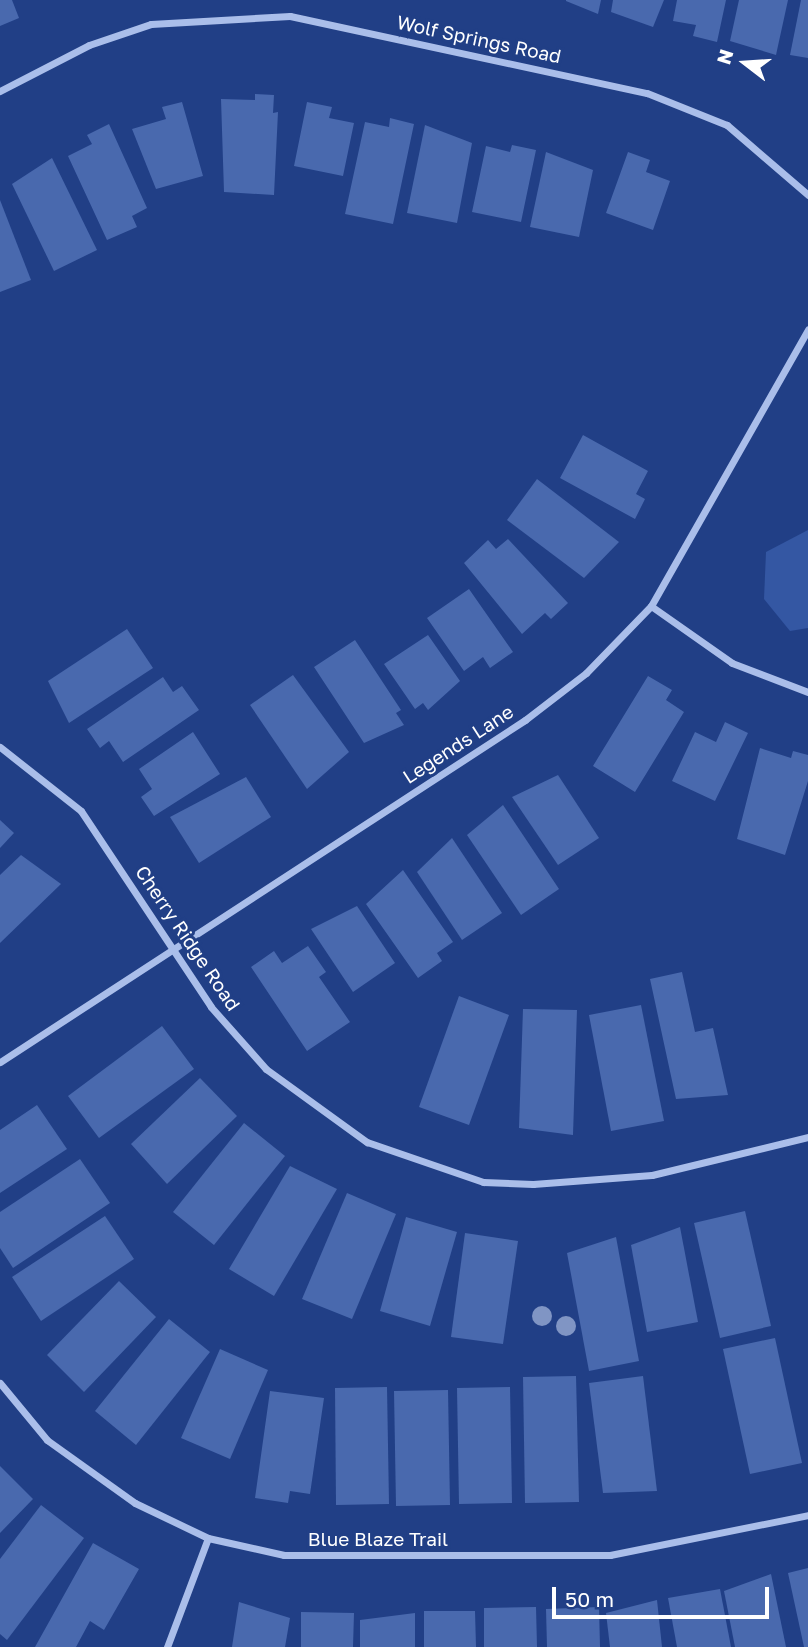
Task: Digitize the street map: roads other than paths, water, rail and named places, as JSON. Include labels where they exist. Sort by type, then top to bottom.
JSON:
[{"type":"street","name":"Wolf Springs Road","points":[[0,92],[89,45],[151,24],[290,16],[647,93],[727,125],[808,195]]},
{"type":"street","name":"Legends Lane","points":[[0,1062],[525,720],[586,673],[651,606],[808,330]]},
{"type":"street","points":[[651,606],[732,663],[808,692]]},
{"type":"street","name":"Cherry Ridge Road","points":[[0,747],[81,811],[211,1007],[266,1069],[367,1142],[418,1164],[483,1182],[603,1181],[718,1163],[808,1137]]},
{"type":"street","name":"Blue Blaze Trail","points":[[0,1383],[77,1464],[156,1516],[208,1538],[284,1555],[610,1555],[808,1515]]},
{"type":"street","points":[[167,1647],[208,1538]]}]
